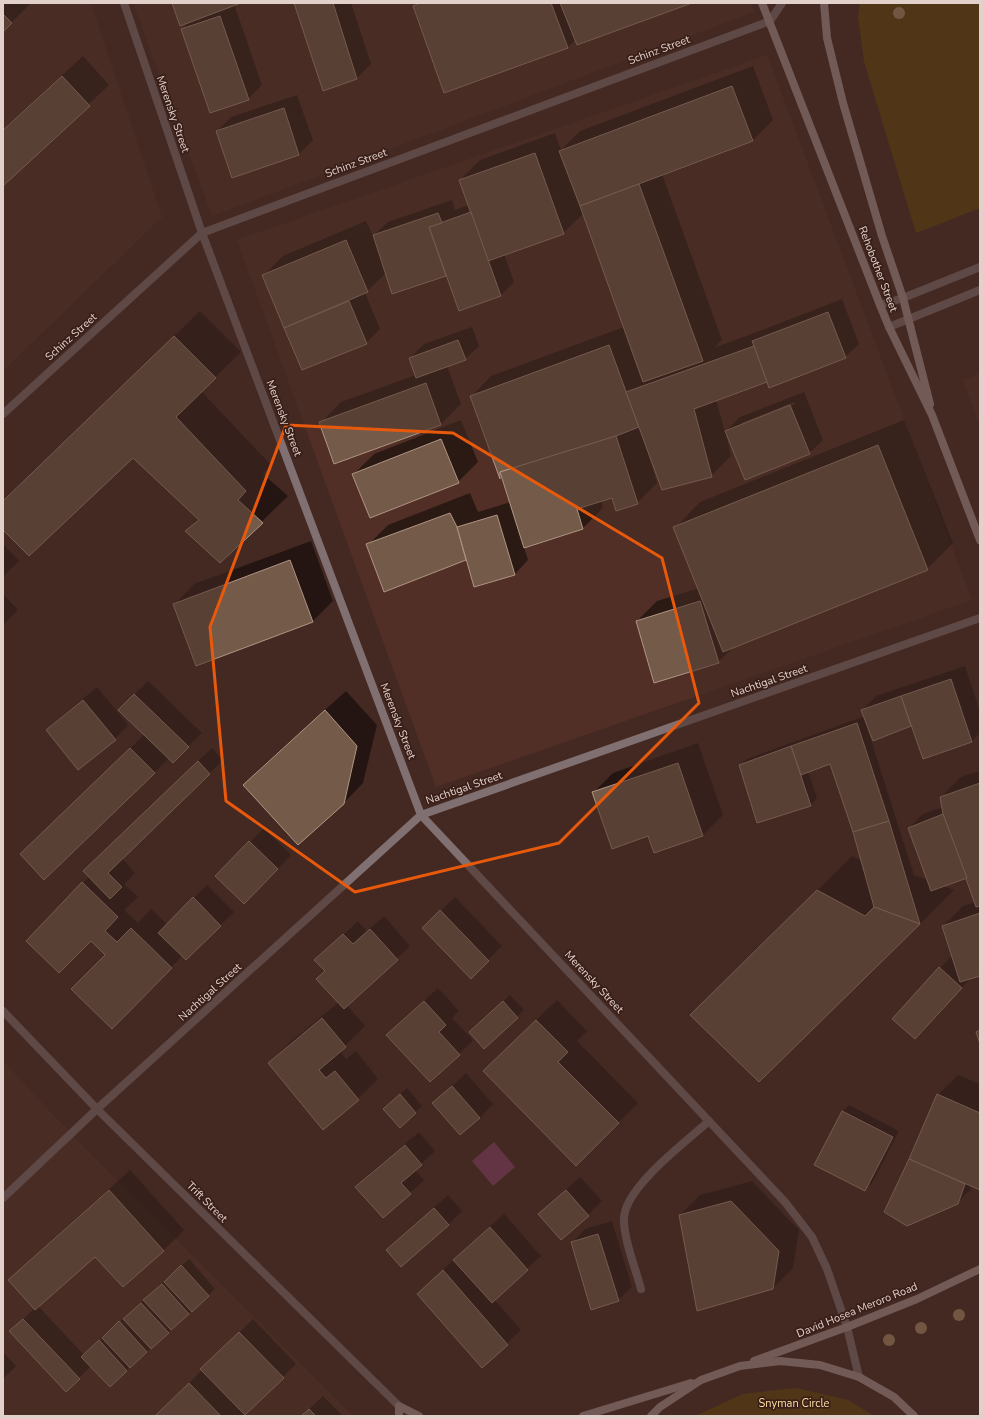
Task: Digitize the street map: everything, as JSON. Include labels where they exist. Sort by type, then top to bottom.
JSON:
[{"type":"main road","name":"Rehobother Street","points":[[762,3],[880,305],[889,327],[932,415],[980,540]]},
{"type":"main road","points":[[824,3],[827,38],[842,103],[882,236],[903,298],[932,415]]},
{"type":"main road","name":"David Hosea Meroro Road","points":[[740,1366],[847,1327],[917,1299],[980,1269]]},
{"type":"main road","points":[[583,1416],[701,1380],[740,1366],[780,1361],[820,1365],[859,1377],[894,1397],[914,1416]]},
{"type":"main road","points":[[651,1416],[660,1407],[701,1380]]},
{"type":"main road","points":[[399,1416],[399,1406],[419,1416]]},
{"type":"street","name":"Merensky Street","points":[[124,3],[202,232],[421,815],[785,1202],[812,1237],[827,1270],[847,1327],[859,1377]]},
{"type":"street","points":[[770,21],[782,3]]},
{"type":"street","name":"Schinz Street","points":[[3,414],[202,232],[770,21]]},
{"type":"street","points":[[880,305],[903,298],[980,267]]},
{"type":"street","points":[[889,327],[980,290]]},
{"type":"street","name":"Nachtigal Street","points":[[3,1198],[97,1109],[421,815],[980,618]]},
{"type":"street","name":"Trift Street","points":[[3,1011],[97,1109],[399,1406]]},
{"type":"street","points":[[641,1289],[627,1240],[624,1217],[630,1199],[642,1183],[666,1159],[709,1121]]},
{"type":"highlighted area","points":[[286,425],[453,433],[662,558],[699,703],[559,843],[355,892],[226,801],[210,627]]},
{"type":"shaded area","points":[[3,3],[91,3],[162,217],[3,371]]},
{"type":"shaded area","points":[[133,3],[751,3],[754,12],[212,216]]},
{"type":"shaded area","points":[[767,55],[972,600],[436,787],[237,240]]},
{"type":"shaded area","points":[[980,373],[980,427],[963,380]]},
{"type":"shaded area","points":[[3,1061],[71,1134],[353,1416],[3,1416]]},
{"type":"shaded area","points":[[494,1142],[515,1167],[493,1186],[472,1161]]},
{"type":"green space","points":[[860,3],[980,3],[980,208],[916,233],[864,61],[858,17]]},
{"type":"green space","name":"Snyman Circle","points":[[796,1388],[848,1400],[874,1416],[695,1416],[743,1394]]},
{"type":"building","points":[[172,3],[241,3],[180,26]]},
{"type":"building","points":[[294,3],[333,3],[357,79],[323,91]]},
{"type":"building","points":[[420,3],[551,3],[568,48],[444,93],[413,6]]},
{"type":"building","points":[[560,3],[692,3],[577,45]]},
{"type":"building","points":[[3,14],[12,23],[3,32]]},
{"type":"building","points":[[220,16],[249,100],[210,113],[181,29]]},
{"type":"building","points":[[62,76],[90,106],[3,186],[3,130]]},
{"type":"building","points":[[732,86],[753,141],[580,206],[559,151]]},
{"type":"building","points":[[284,108],[299,155],[232,178],[216,131]]},
{"type":"building","points":[[535,153],[564,234],[488,261],[459,180]]},
{"type":"building","points":[[639,184],[703,361],[643,382],[580,206]]},
{"type":"building","points":[[471,212],[501,296],[459,311],[429,227]]},
{"type":"building","points":[[438,213],[442,223],[429,227],[446,276],[392,294],[373,235]]},
{"type":"building","points":[[346,240],[368,292],[284,328],[262,275]]},
{"type":"building","points":[[349,301],[367,344],[302,370],[284,328]]},
{"type":"building","points":[[828,312],[846,358],[769,388],[752,341]]},
{"type":"building","points":[[174,336],[216,378],[176,417],[246,491],[238,500],[263,523],[220,563],[185,531],[199,520],[133,458],[29,556],[3,530],[3,501]]},
{"type":"building","points":[[458,340],[466,360],[416,378],[409,358]]},
{"type":"building","points":[[609,345],[639,427],[616,436],[500,472],[500,479],[470,396]]},
{"type":"building","points":[[754,346],[767,382],[694,409],[712,477],[662,490],[626,392]]},
{"type":"building","points":[[426,383],[441,425],[334,464],[319,422]]},
{"type":"building","points":[[790,405],[810,454],[745,480],[725,431]]},
{"type":"building","points":[[616,436],[638,504],[616,511],[612,498],[577,509],[583,529],[524,548],[500,472]]},
{"type":"building","points":[[441,439],[459,483],[370,518],[352,474]]},
{"type":"building","points":[[878,445],[928,570],[723,652],[673,527]]},
{"type":"building","points":[[450,513],[457,527],[466,560],[384,592],[366,544]]},
{"type":"building","points":[[497,515],[515,575],[474,587],[457,527]]},
{"type":"building","points":[[290,560],[313,622],[196,666],[173,604]]},
{"type":"building","points":[[700,601],[719,663],[654,683],[636,621]]},
{"type":"building","points":[[951,679],[972,742],[923,759],[901,696]]},
{"type":"building","points":[[134,694],[189,747],[173,763],[118,710]]},
{"type":"building","points":[[901,696],[911,726],[873,741],[861,710]]},
{"type":"building","points":[[83,700],[116,740],[78,770],[46,730]]},
{"type":"building","points":[[325,710],[357,746],[344,804],[298,845],[243,785]]},
{"type":"building","points":[[857,723],[889,821],[853,832],[830,764],[801,775],[791,746]]},
{"type":"building","points":[[791,746],[811,806],[757,823],[739,765]]},
{"type":"building","points":[[130,748],[155,773],[44,880],[20,854]]},
{"type":"building","points":[[198,761],[210,774],[108,873],[122,887],[110,899],[83,871]]},
{"type":"building","points":[[678,763],[703,836],[654,853],[648,836],[612,849],[592,792]]},
{"type":"building","points":[[980,783],[980,906],[976,907],[943,814],[940,797]]},
{"type":"building","points":[[943,814],[967,878],[931,891],[908,828]]},
{"type":"building","points":[[889,821],[920,924],[874,907],[853,832]]},
{"type":"building","points":[[249,841],[278,869],[244,904],[215,876]]},
{"type":"building","points":[[82,882],[118,917],[105,931],[117,942],[131,928],[172,968],[112,1029],[71,989],[105,955],[91,941],[59,973],[26,941]]},
{"type":"building","points":[[817,890],[865,916],[874,907],[920,924],[759,1082],[690,1015]]},
{"type":"building","points":[[193,897],[221,926],[186,960],[158,933]]},
{"type":"building","points":[[440,910],[489,961],[471,979],[422,928]]},
{"type":"building","points":[[980,913],[980,976],[960,982],[942,926]]},
{"type":"building","points":[[370,929],[398,960],[344,1009],[316,979],[325,971],[314,960],[343,934],[353,944]]},
{"type":"building","points":[[939,967],[962,988],[915,1039],[892,1019]]},
{"type":"building","points":[[424,1001],[446,1025],[439,1032],[460,1055],[430,1082],[386,1035]]},
{"type":"building","points":[[503,1001],[518,1018],[484,1049],[469,1032]]},
{"type":"building","points":[[322,1018],[346,1047],[319,1070],[326,1078],[335,1071],[359,1100],[323,1130],[268,1063]]},
{"type":"building","points":[[536,1020],[568,1052],[558,1062],[619,1123],[576,1166],[483,1071]]},
{"type":"building","points":[[980,1030],[980,1044],[976,1032]]},
{"type":"building","points":[[452,1086],[480,1118],[460,1135],[432,1103]]},
{"type":"building","points":[[400,1094],[416,1113],[400,1128],[383,1109]]},
{"type":"building","points":[[937,1094],[980,1113],[980,1190],[909,1159]]},
{"type":"building","points":[[842,1111],[893,1137],[865,1191],[814,1165]]},
{"type":"building","points":[[405,1145],[422,1165],[401,1183],[411,1194],[383,1218],[355,1187]]},
{"type":"building","points":[[909,1159],[965,1184],[958,1204],[907,1226],[884,1212]]},
{"type":"building","points":[[109,1190],[164,1251],[123,1287],[95,1257],[35,1310],[8,1280]]},
{"type":"building","points":[[566,1190],[589,1216],[561,1240],[538,1214]]},
{"type":"building","points":[[731,1201],[779,1251],[773,1289],[697,1311],[679,1215]]},
{"type":"building","points":[[434,1208],[449,1225],[401,1267],[386,1250]]},
{"type":"building","points":[[490,1227],[528,1270],[492,1303],[453,1260]]},
{"type":"building","points":[[598,1234],[619,1301],[591,1310],[571,1242]]},
{"type":"building","points":[[181,1265],[209,1296],[192,1312],[164,1282]]},
{"type":"building","points":[[443,1270],[508,1345],[482,1368],[417,1294]]},
{"type":"building","points":[[162,1284],[189,1314],[171,1330],[143,1300]]},
{"type":"building","points":[[141,1303],[169,1333],[151,1349],[123,1319]]},
{"type":"building","points":[[23,1319],[80,1379],[66,1392],[9,1331]]},
{"type":"building","points":[[119,1321],[147,1352],[130,1368],[102,1338]]},
{"type":"building","points":[[239,1332],[284,1378],[245,1415],[200,1369]]},
{"type":"building","points":[[99,1340],[127,1371],[110,1387],[81,1357]]},
{"type":"building","points":[[189,1383],[221,1416],[155,1416]]},
{"type":"building","points":[[309,1409],[316,1416],[301,1416]]}]
